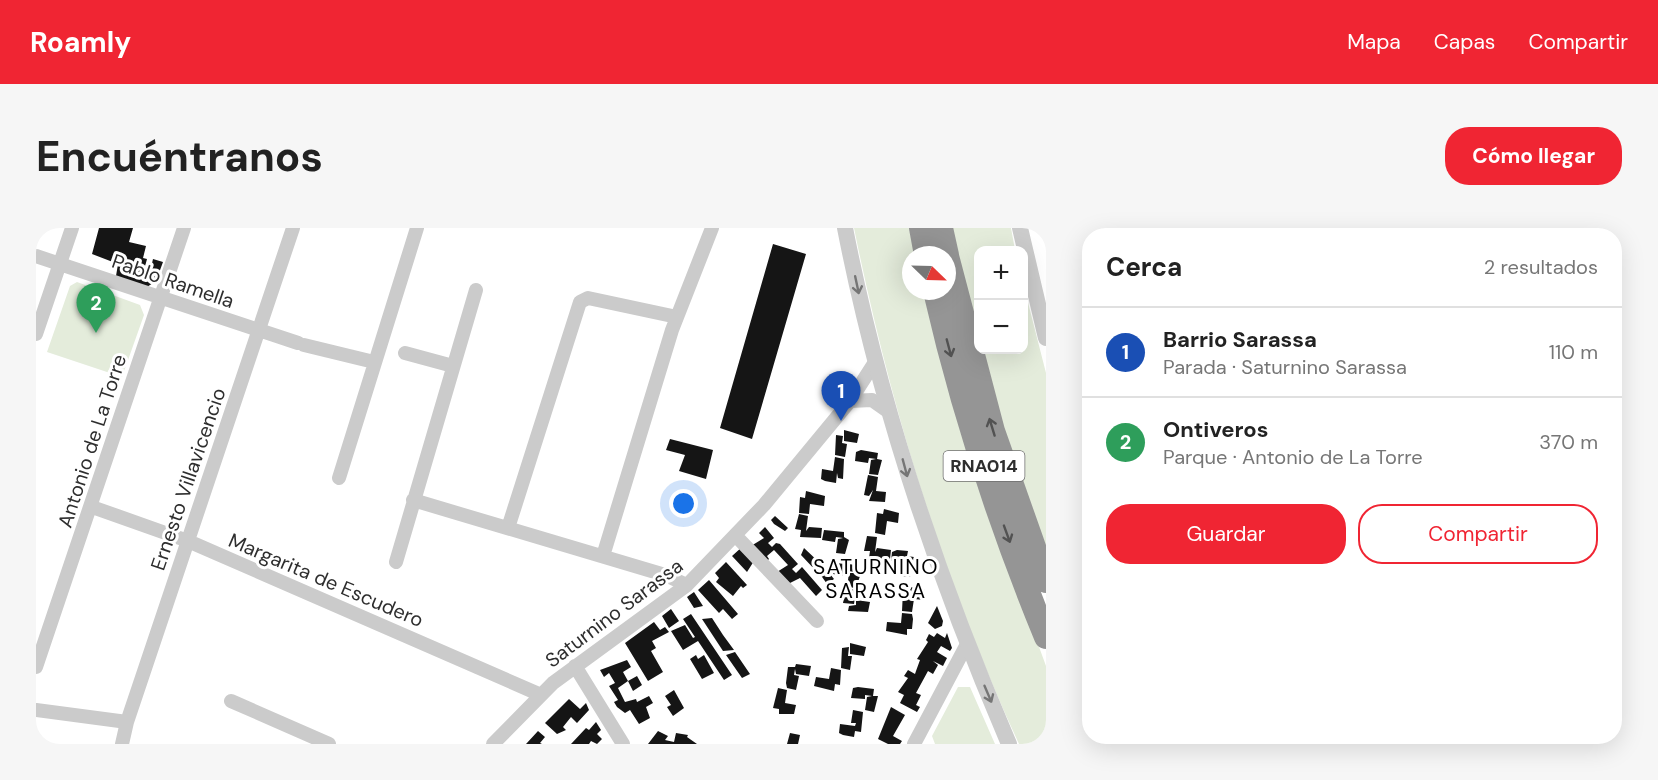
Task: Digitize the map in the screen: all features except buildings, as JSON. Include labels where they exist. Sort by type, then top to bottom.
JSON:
[{"type":"highway","points":[[921,228],[924,246]]},
{"type":"highway","name":"RNA014","points":[[941,228],[945,246]]},
{"type":"highway","name":"RNA014","points":[[956,289],[993,431],[1046,581]]},
{"type":"highway","name":"RNA014","points":[[937,300],[959,386],[989,483],[1046,637]]},
{"type":"street","points":[[36,334],[62,264],[72,228]]},
{"type":"street","name":"Antonio de La Torre","points":[[36,667],[92,507],[184,228]]},
{"type":"street","name":"Ernesto Villavicencio","points":[[122,744],[127,722],[293,228]]},
{"type":"street","points":[[339,478],[417,228]]},
{"type":"street","points":[[603,556],[677,317],[712,228]]},
{"type":"street","points":[[845,228],[875,362],[909,482],[967,644],[1009,744]]},
{"type":"street","points":[[1020,228],[1046,338]]},
{"type":"street","name":"Pablo Ramella","points":[[36,256],[258,331],[374,362]]},
{"type":"street","points":[[396,562],[476,290]]},
{"type":"street","points":[[508,528],[580,302],[588,298],[677,317]]},
{"type":"street","points":[[405,353],[453,366]]},
{"type":"street","name":"Saturnino Sarassa","points":[[493,744],[542,694],[575,666],[687,585],[764,505],[850,401],[875,362]]},
{"type":"street","points":[[850,401],[872,400],[889,412]]},
{"type":"street","points":[[413,500],[665,575],[687,585]]},
{"type":"street","name":"Margarita de Escudero","points":[[92,507],[188,541],[542,694]]},
{"type":"street","points":[[735,535],[816,621]]},
{"type":"street","points":[[914,744],[967,644]]},
{"type":"street","points":[[575,666],[619,742]]},
{"type":"street","points":[[231,700],[329,744]]},
{"type":"street","points":[[36,710],[127,722]]},
{"type":"green space","points":[[854,228],[909,228],[913,246],[902,246],[902,300],[925,300],[961,433],[1046,666],[1046,744],[1019,744],[966,619],[902,426],[868,294]]},
{"type":"green space","points":[[951,228],[1011,228],[1014,246],[974,246],[974,326],[956,246]]},
{"type":"green space","points":[[77,282],[140,305],[144,315],[122,377],[47,352],[70,286]]},
{"type":"green space","points":[[1028,303],[1046,373],[1046,546],[1010,452],[981,354],[1028,354]]},
{"type":"green space","points":[[958,687],[970,687],[995,744],[935,744],[932,736]]},
{"type":"place","name":"Ontiveros","points":[[96,333]]},
{"type":"place","name":"Barrio Sarassa","points":[[841,421]]},
{"type":"district","name":"SATURNINO SARASSA","points":[[876,579]]}]
